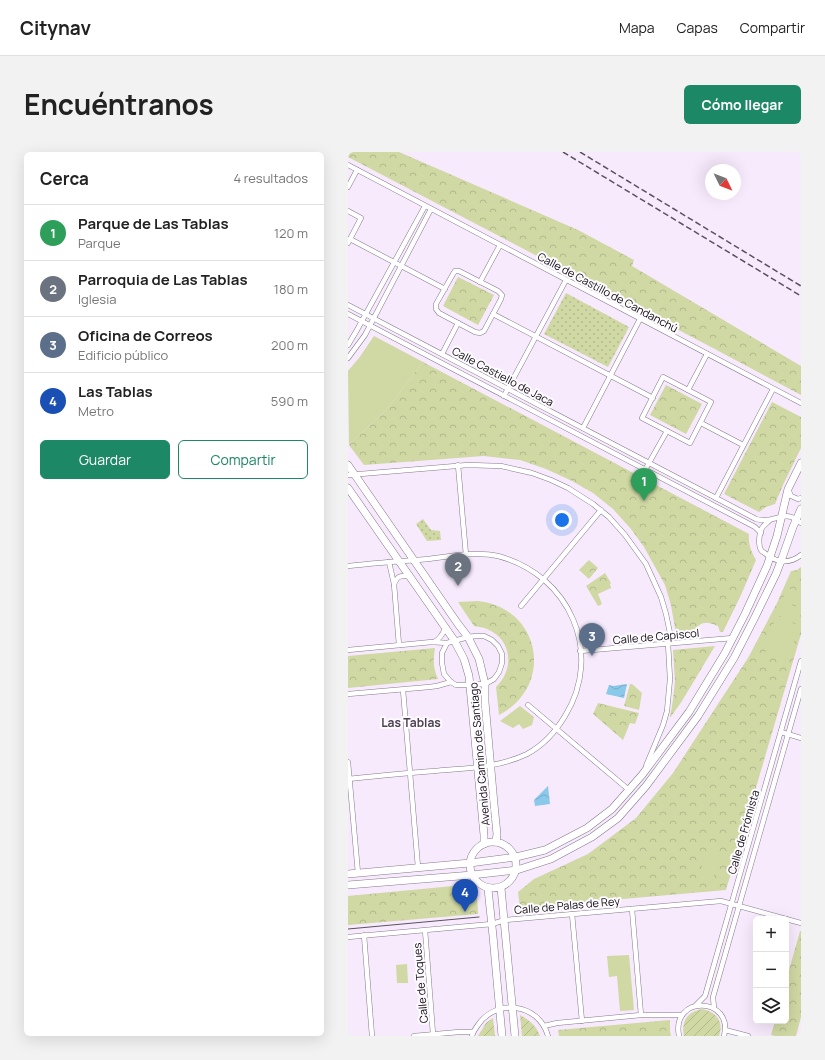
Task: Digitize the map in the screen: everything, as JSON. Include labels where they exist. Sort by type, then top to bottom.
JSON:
[{"type":"street","name":"Calle de Castillo de Candanchú","points":[[348,165],[801,403]]},
{"type":"street","points":[[348,186],[357,170]]},
{"type":"street","points":[[348,345],[425,206]]},
{"type":"street","points":[[348,358],[365,335],[431,209]]},
{"type":"street","points":[[348,211],[361,218],[349,241],[402,266],[445,289]]},
{"type":"street","points":[[480,282],[500,245]]},
{"type":"street","points":[[455,271],[459,271],[480,282],[498,291],[502,295],[484,331],[480,333],[475,332],[439,313],[436,309],[436,304],[455,271]]},
{"type":"street","points":[[504,396],[566,280]]},
{"type":"street","name":"Calle Castiello de Jaca","points":[[348,305],[756,519],[769,521]]},
{"type":"street","name":"Calle Castiello de Jaca","points":[[348,314],[755,527],[760,533]]},
{"type":"street","points":[[493,314],[653,398]]},
{"type":"street","points":[[583,428],[640,319]]},
{"type":"street","points":[[442,354],[458,323]]},
{"type":"street","points":[[688,390],[707,354]]},
{"type":"street","points":[[664,377],[688,390],[711,402],[690,443],[642,418],[664,377]]},
{"type":"street","points":[[716,498],[773,389]]},
{"type":"street","points":[[701,423],[743,445]]},
{"type":"street","points":[[645,470],[666,431]]},
{"type":"street","points":[[348,874],[470,863],[516,857],[545,850],[587,828],[612,808],[642,775],[689,712],[733,638],[770,557],[788,489],[801,463]]},
{"type":"street","name":"Avenida Camino de Santiago","points":[[348,465],[351,475],[414,560],[468,637],[479,659],[485,684],[485,702],[497,834],[496,842]]},
{"type":"street","points":[[351,475],[468,465],[501,466],[532,473],[551,480],[568,488],[601,510],[625,535],[646,564],[666,614],[670,633],[668,644],[670,679],[667,711],[663,725],[642,775]]},
{"type":"street","points":[[458,466],[466,555]]},
{"type":"street","name":"Avenida Camino de Santiago","points":[[348,488],[445,628],[450,642],[464,659],[469,676],[479,767],[484,844]]},
{"type":"street","points":[[788,489],[792,496],[798,499],[801,498]]},
{"type":"street","points":[[348,885],[517,870],[550,860],[592,837],[618,818],[646,786],[698,716],[734,658],[781,561],[792,527],[799,521],[801,509]]},
{"type":"street","points":[[521,606],[601,510]]},
{"type":"street","points":[[799,521],[788,516],[782,516],[769,521],[762,528],[759,541],[761,550],[775,560],[792,561],[801,555]]},
{"type":"street","points":[[348,566],[474,554],[497,556],[527,568],[550,584],[563,600],[578,636],[581,660],[580,674],[575,696],[569,710],[557,729],[541,744],[528,753],[515,759],[479,767],[349,778]]},
{"type":"street","points":[[389,562],[394,584],[399,645]]},
{"type":"street","points":[[394,584],[400,576],[409,576]]},
{"type":"street","points":[[432,642],[438,640],[445,628]]},
{"type":"street","points":[[348,650],[432,642],[450,642],[468,637],[484,636],[492,640],[498,646],[502,654],[502,663],[499,672],[494,679],[485,684],[456,685],[451,682],[444,674],[442,663],[442,653],[450,642]]},
{"type":"street","name":"Calle de Capiscol","points":[[580,651],[733,638]]},
{"type":"street","name":"Calle de Frómista","points":[[696,1006],[705,996],[801,661]]},
{"type":"street","points":[[348,694],[403,690],[437,686],[451,682]]},
{"type":"street","name":"Calle de Frómista","points":[[714,1008],[713,997],[801,689]]},
{"type":"street","points":[[403,690],[418,867]]},
{"type":"street","points":[[528,705],[629,790]]},
{"type":"street","points":[[781,732],[801,738]]},
{"type":"street","points":[[348,762],[358,873]]},
{"type":"street","points":[[496,842],[504,844],[511,850],[516,857],[517,870],[514,877],[508,884],[501,888],[488,889],[478,884],[472,875],[470,863],[472,855],[477,848],[484,844],[496,842]]},
{"type":"street","points":[[501,888],[515,1036]]},
{"type":"street","points":[[488,889],[502,1036]]},
{"type":"street","name":"Calle de Palas de Rey","points":[[348,937],[492,924],[505,920],[721,901],[775,916]]},
{"type":"street","points":[[632,909],[641,1015]]},
{"type":"street","points":[[572,914],[582,1021]]},
{"type":"street","name":"Calle de Palas de Rey","points":[[789,920],[801,924]]},
{"type":"street","name":"Calle de Toques","points":[[425,930],[433,1034]]},
{"type":"street","points":[[364,935],[372,1036]]},
{"type":"street","points":[[679,1036],[678,1028],[682,1015],[691,1007],[702,1005],[714,1008],[719,1012],[723,1018],[725,1030],[724,1036]]},
{"type":"street","points":[[414,1036],[460,1032],[472,1034],[482,1019],[500,1008],[522,1009],[531,1013],[538,1018],[544,1026],[548,1036]]},
{"type":"street","points":[[544,1026],[557,1023],[641,1015],[682,1015]]},
{"type":"street","points":[[725,1030],[748,1036]]},
{"type":"green space","points":[[348,152],[399,152],[578,230],[634,260],[632,266],[801,366],[801,395],[348,157]]},
{"type":"green space","points":[[458,277],[494,295],[478,325],[443,306]]},
{"type":"green space","points":[[566,293],[629,327],[608,367],[544,334]]},
{"type":"green space","points":[[374,336],[423,362],[388,408],[349,445],[348,371]]},
{"type":"green space","points":[[423,362],[749,534],[750,547],[756,560],[723,632],[720,632],[718,626],[710,623],[702,623],[687,633],[676,634],[671,605],[665,585],[644,547],[631,529],[613,509],[593,493],[572,481],[546,469],[520,460],[484,456],[364,465],[349,445],[388,408]]},
{"type":"green space","points":[[666,385],[702,404],[686,434],[650,415]]},
{"type":"green space","points":[[772,402],[801,417],[801,448],[775,504],[766,507],[759,512],[724,494]]},
{"type":"green space","points":[[423,519],[431,530],[440,531],[441,540],[427,541],[416,524]]},
{"type":"green space","points":[[589,560],[598,568],[589,579],[579,570]]},
{"type":"green space","points":[[801,567],[801,634],[726,890],[520,908],[518,892],[534,879],[588,854],[636,818],[673,773],[748,658],[777,603],[791,571],[797,570]]},
{"type":"green space","points":[[605,573],[611,583],[611,588],[598,594],[602,604],[598,606],[586,586]]},
{"type":"green space","points":[[787,588],[801,592],[801,605],[783,600]]},
{"type":"green space","points":[[478,601],[499,607],[516,618],[527,632],[533,650],[534,668],[528,686],[517,702],[499,715],[496,687],[506,672],[508,655],[506,647],[502,640],[495,634],[485,628],[474,626],[458,602]]},
{"type":"green space","points":[[781,602],[801,608],[800,622],[777,615]]},
{"type":"green space","points":[[775,618],[799,625],[789,660],[765,653]]},
{"type":"green space","points":[[715,646],[670,718],[675,681],[673,650]]},
{"type":"green space","points":[[435,648],[434,664],[438,679],[348,688],[348,656]]},
{"type":"green space","points":[[630,684],[642,693],[639,710],[624,706]]},
{"type":"green space","points":[[598,703],[639,713],[635,724],[630,723],[623,740],[593,714]]},
{"type":"green space","points":[[520,706],[534,717],[532,725],[523,729],[519,724],[513,728],[500,721]]},
{"type":"green space","points":[[704,852],[717,854],[713,882],[700,880]]},
{"type":"green space","points":[[464,885],[477,896],[478,914],[348,925],[348,896]]},
{"type":"green space","points":[[801,931],[801,1017],[796,1036],[775,1036],[771,1035],[774,1024],[789,1024],[789,970]]},
{"type":"green space","points":[[629,955],[634,1010],[620,1011],[617,976],[609,977],[607,956]]},
{"type":"green space","points":[[407,964],[408,983],[397,983],[396,965]]},
{"type":"green space","points":[[702,1009],[707,1010],[718,1018],[721,1026],[719,1036],[684,1036],[683,1026],[686,1018],[692,1012]]},
{"type":"green space","points":[[520,1015],[532,1023],[540,1036],[522,1036]]},
{"type":"green space","points":[[493,1018],[495,1036],[478,1036],[486,1023]]},
{"type":"green space","points":[[670,1020],[671,1036],[559,1036],[558,1030]]},
{"type":"water","points":[[627,684],[624,698],[606,694],[609,685],[613,686]]},
{"type":"water","points":[[548,786],[550,804],[535,806],[534,800]]},
{"type":"tram line","points":[[348,929],[479,917]]},
{"type":"railway","points":[[563,152],[801,296]]},
{"type":"railway","points":[[580,152],[801,286]]},
{"type":"place","name":"Parque de Las Tablas","points":[[644,501]]},
{"type":"place","name":"Parroquia de Las Tablas","points":[[458,586]]},
{"type":"place","name":"Oficina de Correos","points":[[592,656]]},
{"type":"place","name":"Las Tablas","points":[[465,912]]},
{"type":"district","name":"Las Tablas","points":[[411,722]]}]
